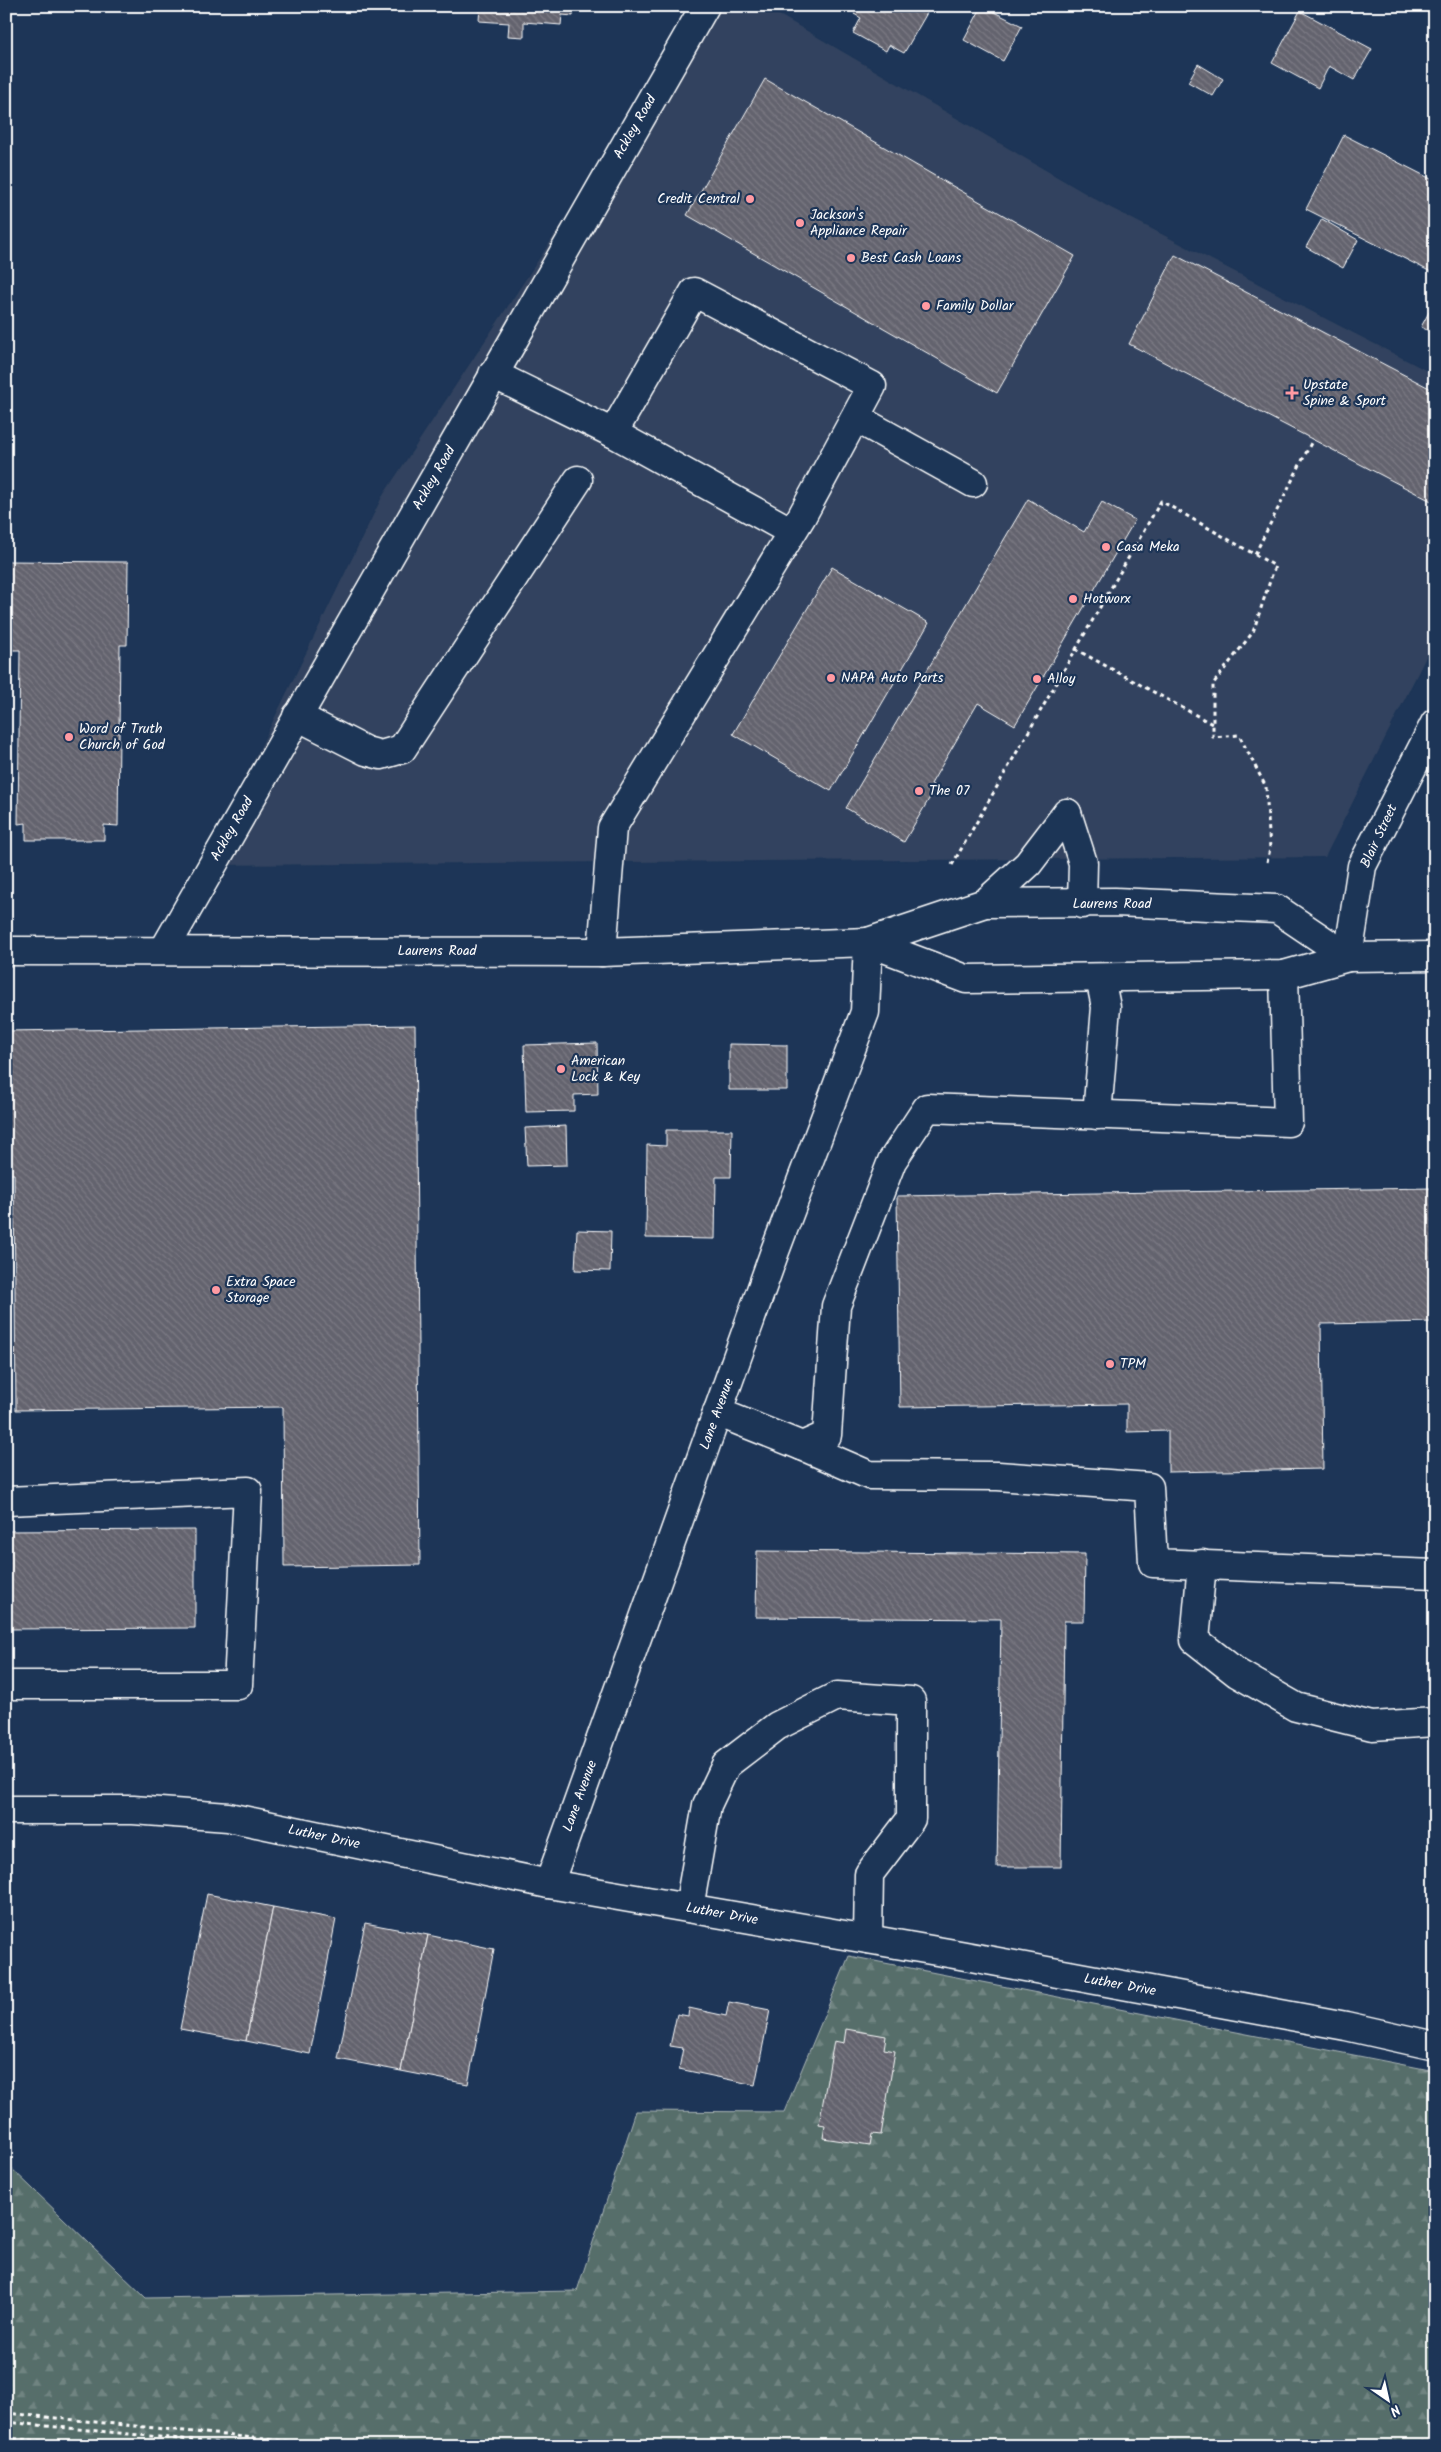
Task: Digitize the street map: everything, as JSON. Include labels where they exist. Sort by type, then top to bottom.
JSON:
[{"type":"street","name":"Ackley Road","points":[[164,950],[705,6]]},
{"type":"street","points":[[602,952],[612,828],[792,532],[872,386],[694,292],[613,433]]},
{"type":"street","points":[[493,374],[613,433],[792,532]]},
{"type":"street","points":[[856,418],[973,483]]},
{"type":"street","points":[[298,716],[366,751],[381,755],[402,749],[578,480]]},
{"type":"street","name":"Blair Street","points":[[1348,957],[1362,866],[1435,723]]},
{"type":"street","points":[[985,903],[1028,864],[1067,813],[1083,864],[1082,904]]},
{"type":"street","name":"Laurens Road","points":[[6,951],[602,952],[868,942],[985,903],[1082,904],[1114,902],[1277,909],[1348,957]]},
{"type":"street","name":"Laurens Road","points":[[868,942],[966,979],[1284,975],[1348,957],[1435,956]]},
{"type":"street","name":"Lane Avenue","points":[[548,1884],[865,1012],[868,942]]},
{"type":"street","points":[[802,1446],[827,1435],[836,1306],[892,1161],[927,1108],[1288,1122],[1284,975]]},
{"type":"street","points":[[1097,1115],[1106,1007],[1100,978]]},
{"type":"street","points":[[718,1412],[869,1475],[998,1476],[1149,1487],[1153,1563],[1435,1574]]},
{"type":"street","points":[[6,1500],[248,1491],[238,1685],[6,1685]]},
{"type":"street","points":[[1202,1564],[1195,1640],[1237,1673],[1296,1707],[1315,1712],[1372,1726],[1435,1722]]},
{"type":"street","points":[[689,1908],[707,1805],[726,1765],[777,1726],[837,1696],[911,1701],[911,1819],[870,1874],[868,1939]]},
{"type":"street","name":"Luther Drive","points":[[6,1810],[133,1810],[228,1817],[548,1884],[868,1939],[1346,2026],[1435,2046]]},
{"type":"path","points":[[1255,554],[1313,439]]},
{"type":"path","points":[[952,864],[1161,501],[1275,566],[1253,632],[1213,684],[1213,737],[1239,735],[1266,786],[1270,849],[1267,862]]},
{"type":"path","points":[[1075,649],[1214,725]]},
{"type":"path","points":[[6,2413],[333,2446]]},
{"type":"path","points":[[6,2422],[252,2446]]},
{"type":"path","points":[[6,2438],[94,2446]]},
{"type":"shaded area","points":[[706,6],[764,6],[1107,206],[1435,375],[1435,639],[1325,857],[203,865],[382,497]]},
{"type":"green space","points":[[849,1956],[1435,2071],[1435,2446],[6,2446],[6,2163],[146,2298],[577,2291],[636,2111],[784,2112]]},
{"type":"building","points":[[480,6],[574,6],[573,16],[562,15],[561,25],[524,22],[524,37],[508,36],[509,23],[479,21]]},
{"type":"building","points":[[859,6],[931,6],[904,53],[889,45],[886,51],[853,33],[861,18],[854,14]]},
{"type":"building","points":[[982,6],[1022,26],[1003,61],[964,40]]},
{"type":"building","points":[[1300,11],[1372,49],[1354,80],[1329,66],[1318,88],[1272,63]]},
{"type":"building","points":[[1198,64],[1223,79],[1213,96],[1188,82]]},
{"type":"building","points":[[765,79],[1075,256],[997,393],[687,215]]},
{"type":"building","points":[[1344,135],[1435,181],[1435,274],[1306,209]]},
{"type":"building","points":[[1322,219],[1358,240],[1343,268],[1306,247]]},
{"type":"building","points":[[1175,255],[1435,391],[1435,503],[1129,344]]},
{"type":"building","points":[[1435,301],[1435,334],[1421,327]]},
{"type":"building","points":[[1028,499],[1084,532],[1102,502],[1135,520],[1015,725],[978,703],[931,784],[936,787],[904,842],[846,808]]},
{"type":"building","name":"Word of Truth Church of God","points":[[8,561],[128,562],[127,645],[120,645],[118,826],[104,825],[104,840],[26,840],[26,823],[18,824],[20,650],[7,650]]},
{"type":"building","name":"NAPA Auto Parts","points":[[832,567],[929,623],[831,791],[733,734]]},
{"type":"building","name":"Extra Space Storage","points":[[415,1025],[420,1565],[284,1567],[283,1407],[16,1410],[14,1174],[6,1174],[6,1031]]},
{"type":"building","name":"American Lock & Key","points":[[597,1043],[598,1094],[574,1095],[574,1111],[526,1112],[524,1045]]},
{"type":"building","points":[[729,1044],[787,1045],[787,1090],[729,1090]]},
{"type":"building","points":[[566,1126],[567,1165],[527,1166],[525,1128]]},
{"type":"building","points":[[666,1130],[732,1130],[731,1177],[716,1177],[715,1239],[646,1238],[647,1145],[666,1146]]},
{"type":"building","name":"TPM","points":[[1435,1188],[1435,1322],[1321,1324],[1323,1469],[1168,1472],[1168,1431],[1127,1432],[1127,1404],[900,1407],[897,1196]]},
{"type":"building","points":[[577,1230],[611,1231],[610,1271],[575,1270]]},
{"type":"building","points":[[195,1530],[195,1628],[6,1629],[6,1531]]},
{"type":"building","points":[[757,1551],[1085,1554],[1084,1621],[1064,1621],[1061,1867],[997,1867],[1001,1619],[756,1617]]},
{"type":"building","points":[[207,1894],[273,1907],[246,2041],[180,2029]]},
{"type":"building","points":[[273,1907],[336,1919],[310,2054],[246,2041]]},
{"type":"building","points":[[365,1923],[428,1935],[401,2071],[338,2059]]},
{"type":"building","points":[[428,1935],[494,1949],[468,2084],[401,2071]]},
{"type":"building","points":[[729,2002],[770,2010],[755,2085],[679,2069],[683,2048],[670,2046],[677,2014],[688,2016],[689,2008],[726,2016]]},
{"type":"building","points":[[846,2029],[886,2036],[884,2049],[895,2051],[881,2135],[872,2134],[870,2145],[823,2138],[825,2125],[819,2124],[834,2041],[844,2043]]},
{"type":"place","name":"Credit Central","points":[[750,199]]},
{"type":"place","name":"Jackson's Appliance Repair","points":[[800,223]]},
{"type":"place","name":"Best Cash Loans","points":[[851,258]]},
{"type":"place","name":"Family Dollar","points":[[926,306]]},
{"type":"place","name":"Upstate Spine & Sport","points":[[1292,393]]},
{"type":"place","name":"Casa Meka","points":[[1106,547]]},
{"type":"place","name":"Hotworx","points":[[1073,599]]},
{"type":"place","name":"NAPA Auto Parts","points":[[831,678]]},
{"type":"place","name":"Alloy","points":[[1037,679]]},
{"type":"place","name":"Word of Truth Church of God","points":[[69,737]]},
{"type":"place","name":"The 07","points":[[919,791]]},
{"type":"place","name":"American Lock & Key","points":[[561,1069]]},
{"type":"place","name":"Extra Space Storage","points":[[216,1290]]},
{"type":"place","name":"TPM","points":[[1110,1364]]}]
